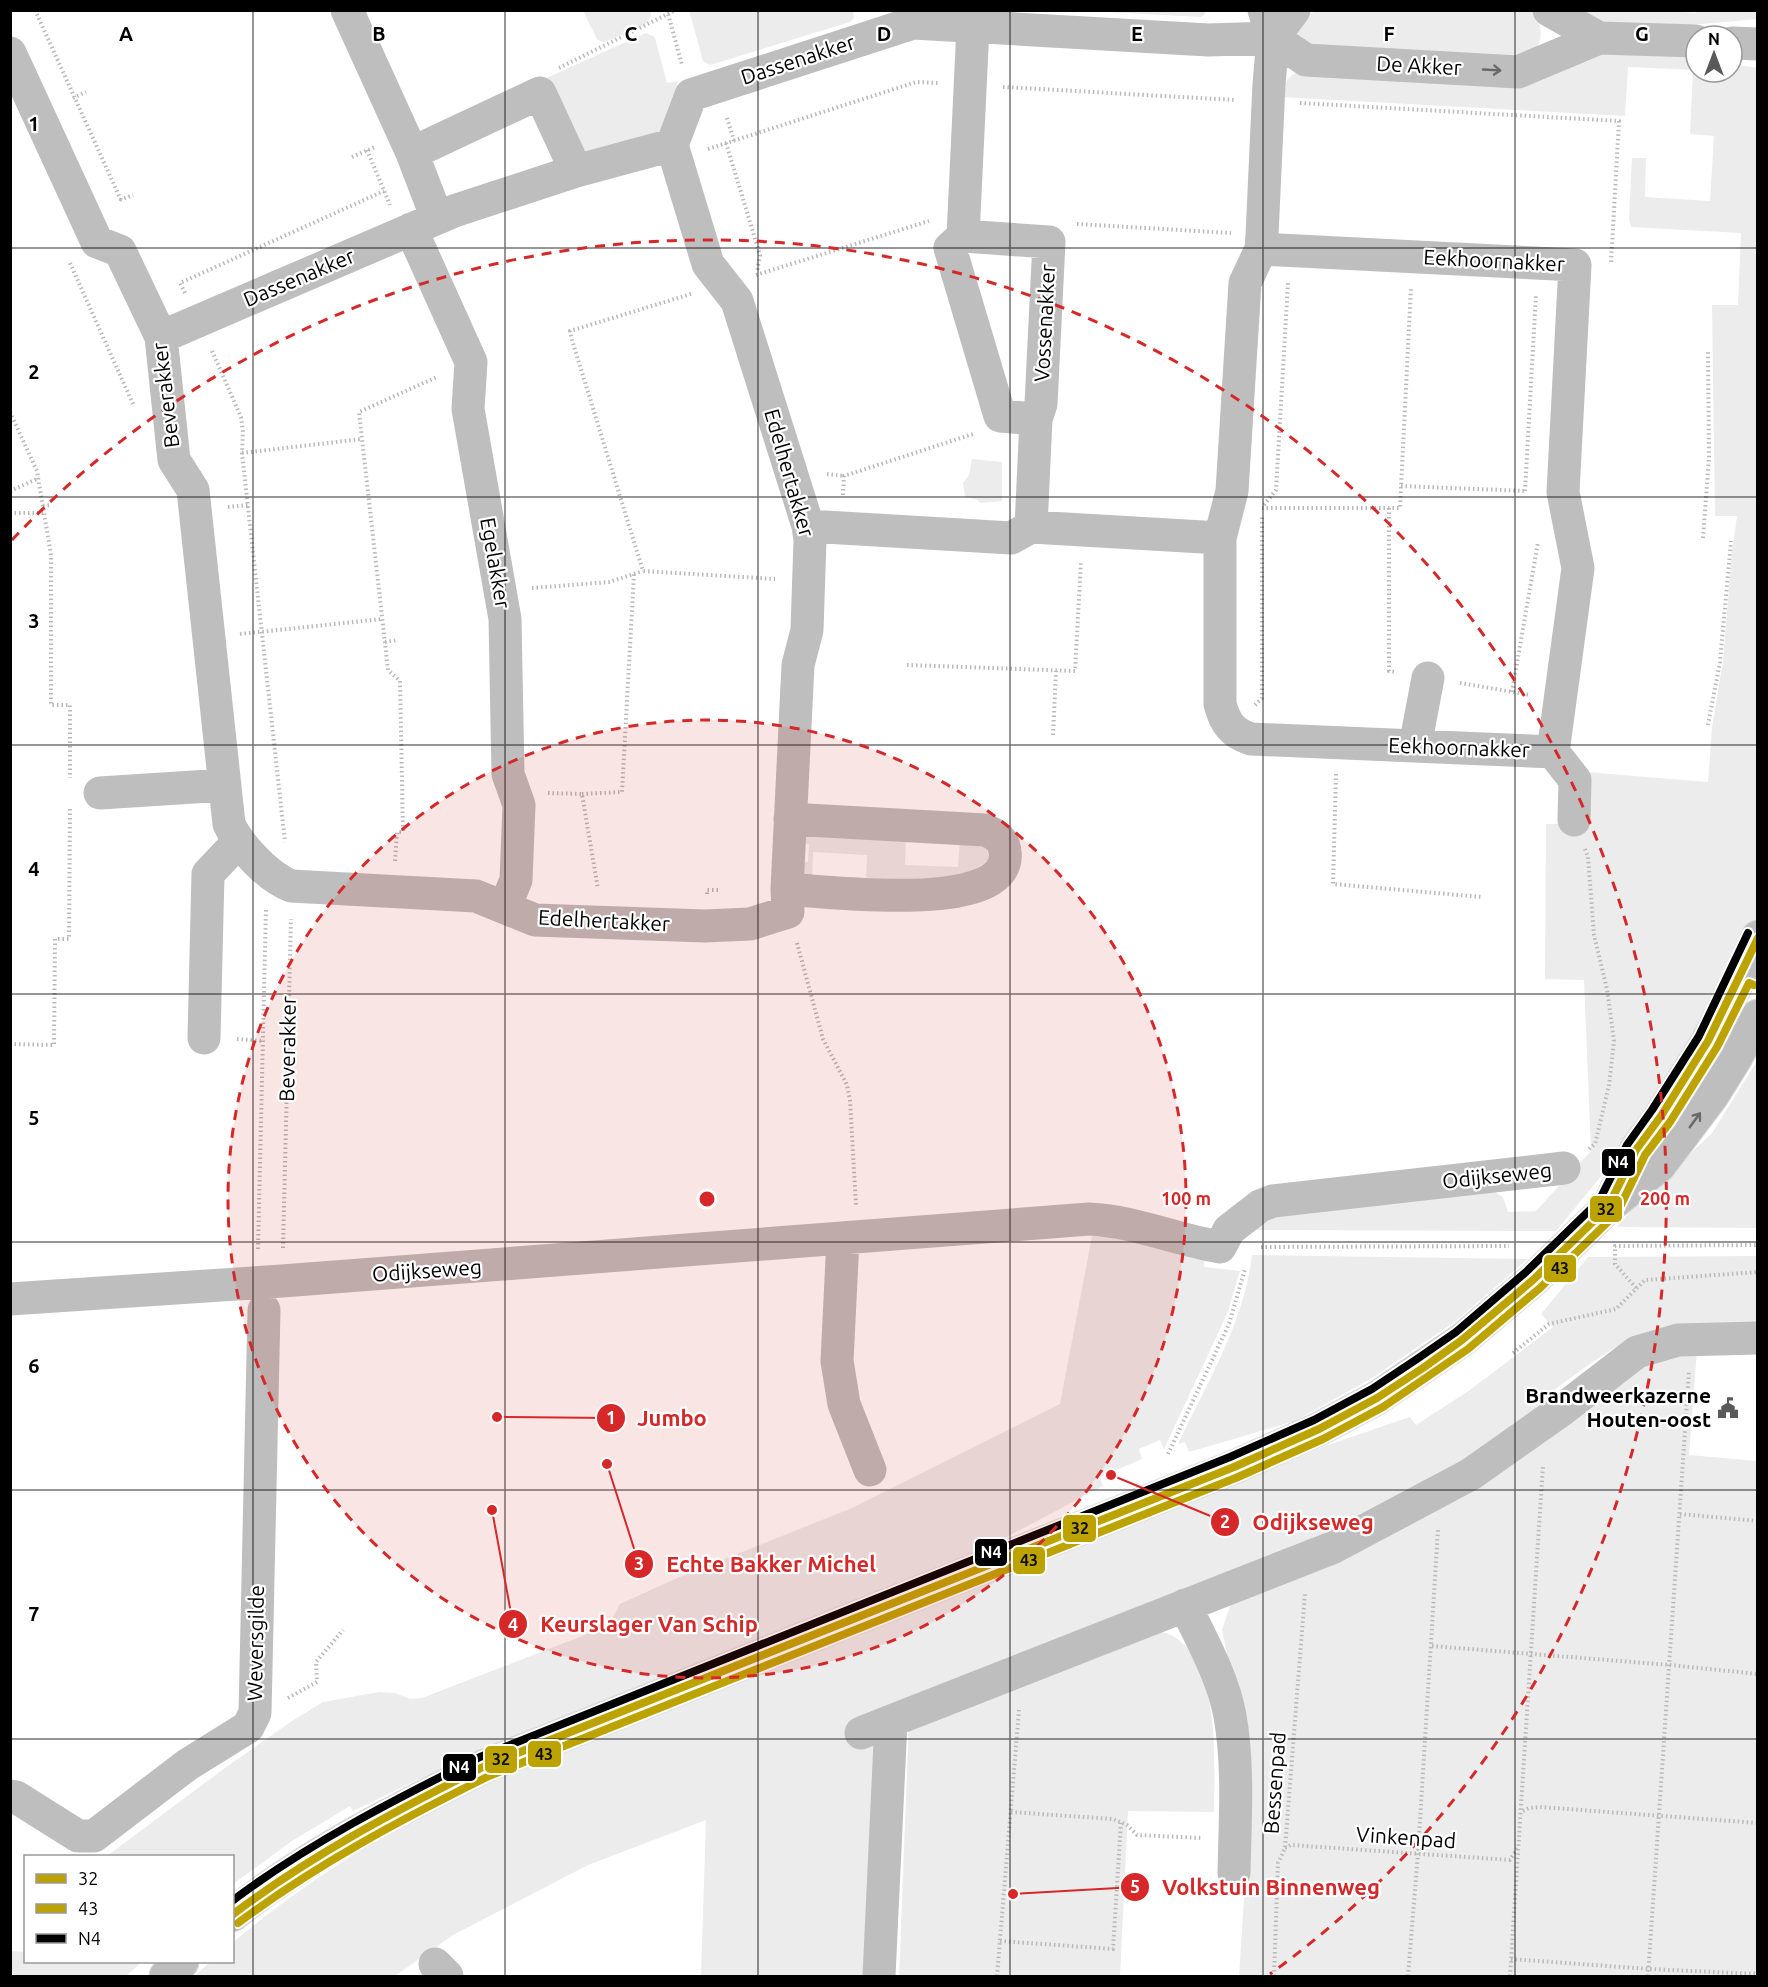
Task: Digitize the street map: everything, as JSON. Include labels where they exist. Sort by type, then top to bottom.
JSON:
[{"type":"street","points":[[347,10],[412,153],[417,227]]},
{"type":"street","points":[[1229,727],[1223,716],[1221,704],[1224,523],[1232,491],[1245,283],[1271,245],[1269,24],[1294,10]]},
{"type":"street","name":"De Akker","points":[[1549,10],[1599,38]]},
{"type":"street","name":"Dassenakker","points":[[691,95],[910,17],[973,27],[1208,40],[1269,24]]},
{"type":"street","name":"De Akker","points":[[1269,24],[1306,60],[1518,72],[1599,38],[1684,41]]},
{"type":"street","points":[[973,27],[963,227],[950,248],[1000,416],[1036,419]]},
{"type":"street","name":"Beverakker","points":[[10,53],[97,242],[120,251],[161,337],[174,460],[193,490],[229,824],[239,841],[272,876],[291,886]]},
{"type":"street","points":[[412,153],[540,93],[576,171]]},
{"type":"street","points":[[674,152],[691,95]]},
{"type":"street","name":"Dassenakker","points":[[161,337],[417,227],[576,171],[674,152]]},
{"type":"street","name":"Edelhertakker","points":[[674,152],[708,264],[737,301],[808,526],[811,554],[807,630],[798,665],[787,900]]},
{"type":"street","name":"Egelakker","points":[[417,227],[471,362],[468,409],[505,628],[508,774],[519,805],[516,880],[505,907]]},
{"type":"street","name":"Vossenakker","points":[[963,227],[1049,242],[1041,404],[1036,419],[1030,527]]},
{"type":"street","name":"Eekhoornakker","points":[[1229,727],[1238,735],[1251,740],[1553,752],[1578,568],[1563,492],[1575,265],[1412,257],[1271,245]]},
{"type":"street","points":[[808,526],[1011,537],[1030,527],[1083,530],[1224,523]]},
{"type":"street","points":[[1415,746],[1428,678]]},
{"type":"street","points":[[1553,752],[1575,780],[1574,820]]},
{"type":"street","points":[[100,793],[225,785]]},
{"type":"street","name":"Edelhertakker","points":[[291,886],[476,896],[535,920],[705,926],[750,924],[787,900],[944,895],[975,887],[992,879],[1005,864],[1006,855],[1000,839],[994,833],[985,830],[790,819]]},
{"type":"street","points":[[204,1038],[208,874],[239,841]]},
{"type":"street","points":[[1608,1207],[1636,1150],[1661,1116],[1751,972],[1758,937]]},
{"type":"street","points":[[234,1914],[353,1833],[485,1766],[1234,1467],[1319,1428],[1377,1398],[1462,1340],[1533,1280],[1608,1207],[1659,1166],[1712,1096],[1758,1016]]},
{"type":"street","name":"Odijkseweg","points":[[10,1299],[850,1239],[1089,1219],[1119,1222],[1187,1241],[1220,1247],[1229,1230],[1260,1206],[1273,1201],[1564,1168]]},
{"type":"street","points":[[850,1239],[837,1361],[844,1404],[870,1470]]},
{"type":"street","name":"Weversgilde","points":[[10,1796],[16,1797],[78,1836],[94,1836],[187,1765],[248,1727],[255,1713],[264,1310]]},
{"type":"street","points":[[879,1977],[881,1727],[1332,1548],[1471,1474],[1563,1409],[1637,1352],[1678,1340],[1758,1338]]},
{"type":"street","points":[[1185,1605],[1218,1675],[1230,1716],[1234,1762],[1234,1874]]},
{"type":"street","points":[[166,1977],[181,1963]]},
{"type":"path","points":[[35,10],[121,200]]},
{"type":"path","points":[[540,93],[540,77],[676,10]]},
{"type":"path","points":[[667,13],[691,95]]},
{"type":"path","points":[[674,152],[916,82],[1619,121],[1611,262]]},
{"type":"path","points":[[367,150],[384,191],[417,227]]},
{"type":"path","points":[[198,321],[180,283],[384,191]]},
{"type":"path","points":[[643,571],[570,331],[942,217],[963,227]]},
{"type":"path","points":[[1074,224],[1271,245],[1276,490],[1262,508],[1262,698],[1229,727]]},
{"type":"path","points":[[67,255],[136,411]]},
{"type":"path","points":[[1224,523],[1262,508],[1400,508],[1412,257]]},
{"type":"path","points":[[1525,491],[1537,263]]},
{"type":"path","points":[[1703,538],[1709,458],[1708,351]]},
{"type":"path","points":[[394,892],[397,832],[403,832],[400,681],[388,670],[359,412],[442,375],[470,372]]},
{"type":"path","points":[[10,412],[39,478],[51,555],[51,705],[70,705],[70,781]]},
{"type":"path","points":[[841,528],[844,476],[987,430],[1000,416]]},
{"type":"path","points":[[242,453],[362,439]]},
{"type":"path","points":[[10,491],[39,478]]},
{"type":"path","points":[[1401,486],[1563,492]]},
{"type":"path","points":[[43,506],[52,505]]},
{"type":"path","points":[[1389,508],[1389,671],[1560,700]]},
{"type":"path","points":[[10,513],[44,513]]},
{"type":"path","points":[[907,665],[1075,671],[1083,530]]},
{"type":"path","points":[[1512,692],[1540,533]]},
{"type":"path","points":[[1708,725],[1720,662],[1731,541]]},
{"type":"path","points":[[500,591],[609,582],[643,571],[775,579]]},
{"type":"path","points":[[774,591],[776,573]]},
{"type":"path","points":[[513,791],[582,794],[622,792],[634,574]]},
{"type":"path","points":[[210,637],[382,619]]},
{"type":"path","points":[[385,642],[399,640]]},
{"type":"path","points":[[1053,735],[1056,671]]},
{"type":"path","points":[[1337,743],[1333,884],[1482,897]]},
{"type":"path","points":[[582,794],[603,922]]},
{"type":"path","points":[[10,1044],[54,1045],[55,939],[69,939],[70,804]]},
{"type":"path","points":[[1564,1168],[1595,1144],[1609,1085],[1614,1041],[1607,989],[1594,934],[1588,857],[1574,820]]},
{"type":"path","name":"Beverakker","points":[[282,1281],[291,886]]},
{"type":"path","points":[[705,926],[707,890],[727,890]]},
{"type":"path","points":[[787,900],[823,1039],[848,1085],[850,1100],[850,1239]]},
{"type":"path","points":[[1615,1246],[1758,1245]]},
{"type":"path","points":[[1257,1247],[1509,1246]]},
{"type":"path","points":[[1615,1252],[1615,1264],[1636,1288]]},
{"type":"path","points":[[1168,1454],[1229,1324],[1243,1279],[1245,1258]]},
{"type":"path","points":[[1513,1353],[1548,1324],[1616,1309],[1642,1282],[1649,1279],[1758,1272]]},
{"type":"path","points":[[1648,1977],[1689,1368]]},
{"type":"path","points":[[1510,1977],[1543,1465]]},
{"type":"path","points":[[1680,1514],[1758,1521]]},
{"type":"path","points":[[1408,1977],[1438,1529]]},
{"type":"path","name":"Bessenpad","points":[[1274,1977],[1278,1863],[1285,1848],[1305,1592]]},
{"type":"path","points":[[255,1713],[317,1682],[316,1662],[343,1630]]},
{"type":"path","points":[[1431,1646],[1758,1674]]},
{"type":"path","points":[[997,1977],[1019,1710]]},
{"type":"path","points":[[1522,1812],[1529,1808],[1540,1807],[1758,1823]]},
{"type":"path","points":[[1011,1812],[1113,1819],[1137,1834],[1235,1840]]},
{"type":"path","points":[[1000,1941],[1113,1949],[1121,1822]]},
{"type":"path","name":"Vinkenpad","points":[[1285,1848],[1292,1845],[1510,1860],[1520,1846]]},
{"type":"path","points":[[1511,1959],[1758,1974]]},
{"type":"shaded area","points":[[689,10],[853,10],[854,18],[850,22],[710,65],[703,61]]},
{"type":"shaded area","points":[[1205,10],[1205,14],[1201,17],[1087,11]]},
{"type":"shaded area","points":[[1530,10],[1538,22],[1541,34],[1538,47],[1529,58],[1332,54],[1298,42],[1295,28],[1308,14],[1318,11]]},
{"type":"shaded area","points":[[1650,10],[1696,13],[1697,10],[1757,10],[1758,19],[1679,26],[1596,22],[1568,11]]},
{"type":"shaded area","points":[[583,11],[650,11],[651,16],[647,23],[602,42],[597,39]]},
{"type":"shaded area","points":[[646,33],[655,38],[667,83],[678,81],[666,125],[657,133],[585,155],[544,79]]},
{"type":"shaded area","points":[[1590,52],[1664,54],[1684,57],[1684,70],[1628,67],[1625,116],[1281,97],[1286,82],[1297,72]]},
{"type":"shaded area","points":[[1744,66],[1757,68],[1758,913],[1739,959],[1707,1020],[1617,1157],[1556,1231],[1247,1230],[1268,1212],[1489,1188],[1503,1197],[1508,1212],[1536,1211],[1591,1151],[1584,980],[1545,979],[1546,824],[1585,824],[1585,772],[1708,782],[1712,728],[1723,661],[1737,516],[1715,516],[1712,305],[1738,305],[1741,233],[1631,227],[1629,219],[1632,158],[1646,158],[1645,197],[1710,201],[1714,136],[1690,134],[1692,84],[1744,84]]},
{"type":"shaded area","points":[[972,459],[1002,462],[1002,501],[981,503],[976,499],[965,497],[963,483],[969,475]]},
{"type":"shaded area","points":[[800,831],[906,837],[905,865],[958,867],[960,839],[986,845],[989,860],[956,881],[866,882],[867,855],[813,852],[812,880],[798,880],[799,862],[808,862],[809,844],[800,843]]},
{"type":"shaded area","points":[[1757,1061],[1757,1228],[1617,1227],[1636,1205],[1712,1133]]},
{"type":"shaded area","points":[[1098,1229],[1205,1254],[1204,1267],[1240,1271],[1227,1314],[1164,1449],[1160,1440],[1139,1449],[1142,1459],[1100,1477],[1103,1486],[973,1555],[459,1760],[353,1811],[350,1806],[292,1841],[234,1883],[234,1855],[108,1855],[229,1765],[323,1702],[379,1692],[395,1693],[410,1699],[422,1698],[608,1626],[620,1604],[675,1579],[852,1508],[1060,1404],[1092,1236]]},
{"type":"shaded area","points":[[1252,1255],[1528,1259],[1456,1321],[1372,1378],[1295,1421],[1189,1452],[1185,1442],[1178,1444],[1233,1329],[1248,1280]]},
{"type":"shaded area","points":[[1757,1256],[1757,1331],[1630,1338],[1543,1398],[1534,1421],[1337,1535],[877,1711],[864,1976],[701,1976],[706,1820],[588,1865],[453,1935],[395,1976],[195,1976],[209,1963],[234,1963],[234,1941],[288,1899],[346,1860],[403,1825],[526,1767],[1325,1446],[1410,1417],[1416,1425],[1470,1390],[1553,1327],[1541,1314],[1588,1257]]},
{"type":"shaded area","points":[[1697,1350],[1689,1455],[1757,1461],[1757,1976],[1239,1976],[1246,1867],[1230,1669],[1222,1630],[1233,1597],[1644,1363]]},
{"type":"shaded area","points":[[1135,1629],[1158,1631],[1171,1635],[1187,1649],[1199,1667],[1212,1715],[1214,1812],[1128,1811],[1120,1976],[899,1976],[909,1722]]},
{"type":"shaded area","points":[[11,1951],[24,1952],[24,1963],[141,1963],[126,1976],[11,1976]]},
{"type":"transit line","name":"N4","points":[[234,1900],[322,1841],[480,1757],[1230,1457],[1314,1420],[1372,1389],[1456,1332],[1526,1272],[1599,1201],[1627,1145],[1699,1036],[1748,933]]},
{"type":"transit line","name":"32","points":[[234,1914],[324,1853],[419,1799],[485,1766],[1234,1467],[1319,1429],[1377,1398],[1462,1340],[1533,1280],[1608,1207],[1636,1150],[1661,1116],[1708,1041],[1758,938]]},
{"type":"transit line","name":"43","points":[[238,1923],[329,1862],[489,1776],[1238,1477],[1323,1439],[1383,1407],[1468,1349],[1540,1288],[1617,1213],[1645,1155],[1670,1122],[1717,1047],[1749,983],[1754,985]]},
{"type":"place","name":"Brandweerkazerne Houten-oost","points":[[1728,1408]]},
{"type":"place","name":"Jumbo","points":[[497,1417]]},
{"type":"place","name":"Echte Bakker Michel","points":[[607,1464]]},
{"type":"place","name":"Odijkseweg","points":[[1111,1475]]},
{"type":"place","name":"Keurslager Van Schip","points":[[492,1510]]},
{"type":"place","name":"Volkstuin Binnenweg","points":[[1013,1894]]}]
